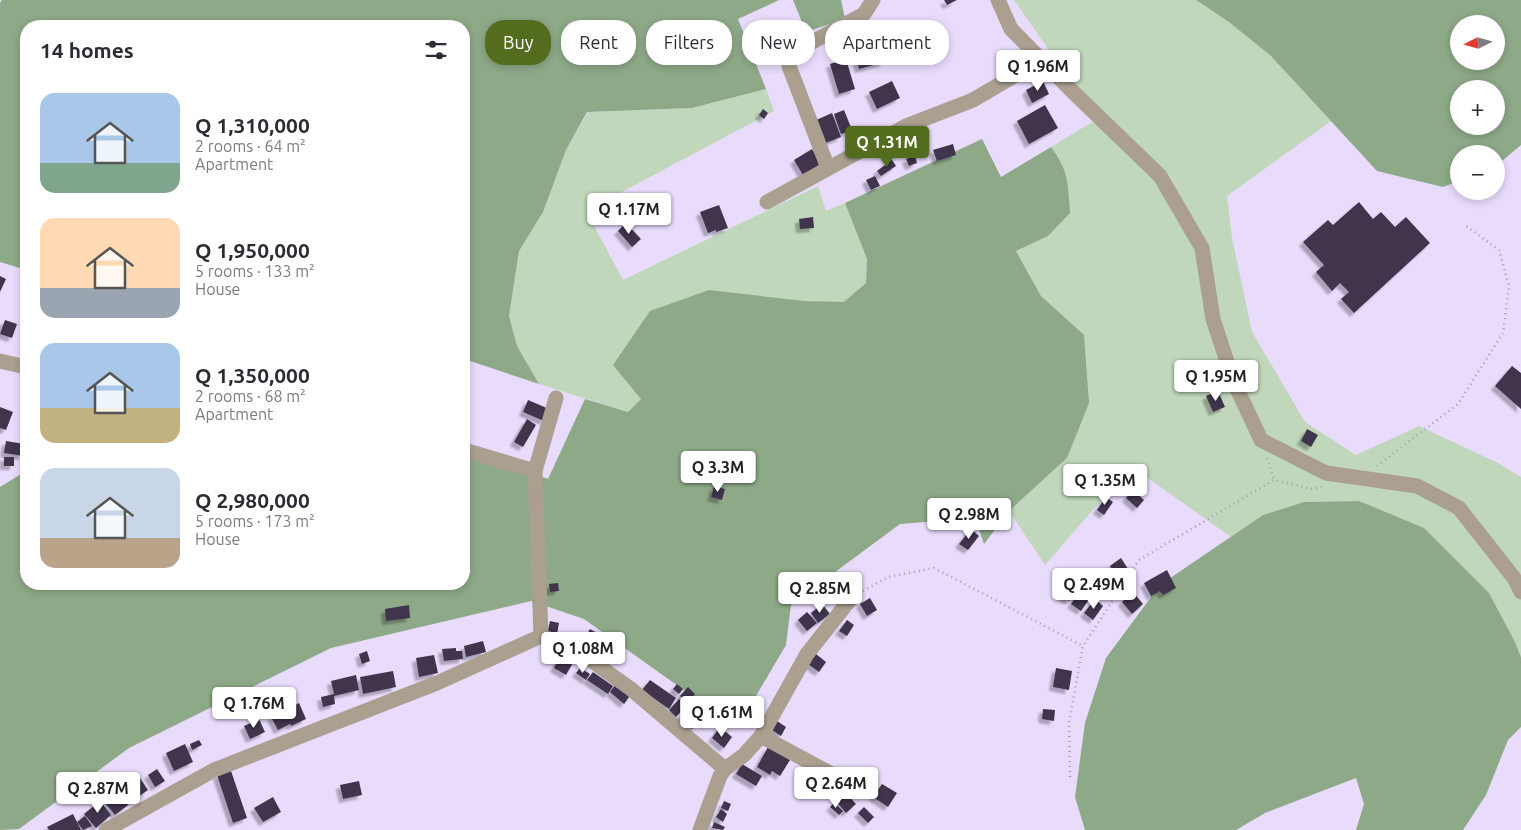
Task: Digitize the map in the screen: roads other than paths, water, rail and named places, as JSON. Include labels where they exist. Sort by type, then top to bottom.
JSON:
[{"type":"street","points":[[828,168],[789,66],[794,52],[864,14],[873,0]]},
{"type":"street","points":[[998,0],[1011,29],[1160,176],[1202,248],[1213,319],[1233,380],[1261,440],[1326,473],[1417,486],[1459,508],[1514,578],[1521,592]]},
{"type":"street","points":[[767,202],[906,126],[973,100],[1041,60]]},
{"type":"street","points":[[0,361],[20,366]]},
{"type":"street","points":[[541,636],[535,471],[556,398]]},
{"type":"street","points":[[470,452],[535,471]]},
{"type":"street","points":[[700,830],[724,769],[744,755],[761,736],[807,654],[852,597]]},
{"type":"street","points":[[106,830],[214,770],[437,683],[541,636],[578,651],[631,689],[724,769]]},
{"type":"street","points":[[761,736],[854,786]]}]
